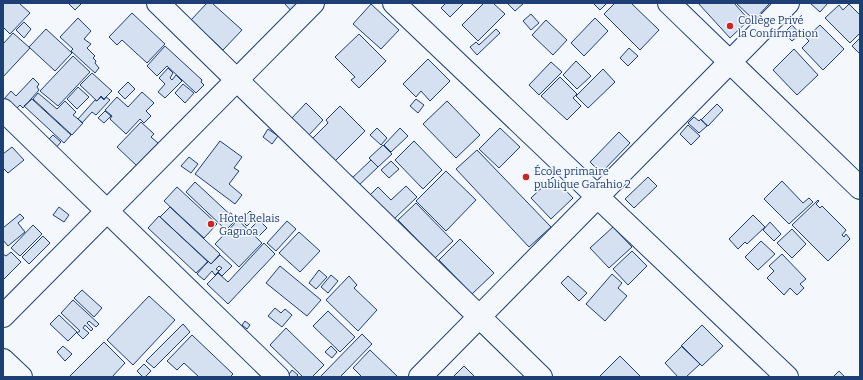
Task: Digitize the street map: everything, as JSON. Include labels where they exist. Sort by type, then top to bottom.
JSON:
[{"type":"street","points":[[158,3],[541,377]]},
{"type":"street","points":[[3,316],[236,79],[313,3]]},
{"type":"street","points":[[394,3],[787,377]]},
{"type":"street","points":[[669,3],[860,188]]},
{"type":"street","points":[[420,377],[788,3]]},
{"type":"street","points":[[3,110],[278,377]]},
{"type":"street","points":[[3,360],[21,377]]},
{"type":"building","points":[[5,3],[19,3],[30,13],[10,34],[3,27],[3,5]]},
{"type":"building","points":[[68,3],[82,3],[75,10]]},
{"type":"building","points":[[207,3],[212,3],[242,30],[223,50],[191,20]]},
{"type":"building","points":[[284,3],[305,3],[294,14]]},
{"type":"building","points":[[446,3],[464,3],[450,17],[441,8]]},
{"type":"building","points":[[484,3],[493,3],[505,14],[478,41],[462,25]]},
{"type":"building","points":[[507,3],[524,3],[515,11]]},
{"type":"building","points":[[593,3],[607,3],[600,10]]},
{"type":"building","points":[[615,3],[631,3],[659,30],[640,50],[604,14]]},
{"type":"building","points":[[698,3],[734,3],[749,20],[730,38]]},
{"type":"building","points":[[736,3],[770,3],[754,20]]},
{"type":"building","points":[[828,3],[820,12],[811,4]]},
{"type":"building","points":[[371,4],[399,30],[381,49],[353,24]]},
{"type":"building","points":[[849,4],[860,15],[860,33],[850,43],[825,18],[839,5],[843,10]]},
{"type":"building","points":[[132,13],[165,44],[147,63],[122,40],[117,45],[109,37]]},
{"type":"building","points":[[531,14],[539,23],[531,30],[523,21]]},
{"type":"building","points":[[78,18],[91,31],[84,39],[91,44],[87,48],[95,56],[93,58],[99,68],[95,73],[71,51],[73,49],[60,37]]},
{"type":"building","points":[[595,18],[608,31],[584,56],[571,43]]},
{"type":"building","points":[[546,20],[567,40],[553,55],[532,35]]},
{"type":"building","points":[[24,22],[31,29],[24,38],[16,30]]},
{"type":"building","points":[[792,25],[800,34],[792,41],[784,33]]},
{"type":"building","points":[[820,25],[844,49],[823,70],[802,48],[809,41],[806,38]]},
{"type":"building","points":[[46,29],[72,53],[55,71],[29,47]]},
{"type":"building","points":[[496,29],[500,33],[477,55],[470,47],[476,42],[479,45]]},
{"type":"building","points":[[13,33],[30,48],[3,77],[3,44]]},
{"type":"building","points":[[359,34],[386,61],[359,88],[351,80],[355,77],[335,57]]},
{"type":"building","points":[[860,38],[860,54],[852,46]]},
{"type":"building","points":[[165,46],[202,80],[201,82],[204,85],[196,93],[167,66],[157,76],[147,66]]},
{"type":"building","points":[[629,48],[638,56],[628,66],[620,58]]},
{"type":"building","points":[[794,49],[818,75],[797,95],[773,70]]},
{"type":"building","points":[[73,56],[90,72],[58,106],[40,91]]},
{"type":"building","points":[[428,59],[450,81],[430,101],[421,91],[416,97],[403,84]]},
{"type":"building","points":[[576,61],[591,76],[577,89],[563,75]]},
{"type":"building","points":[[551,62],[562,72],[539,95],[529,85]]},
{"type":"building","points":[[168,68],[173,73],[170,78],[172,80],[176,75],[182,81],[165,98],[158,92],[165,84],[159,78]]},
{"type":"building","points":[[603,69],[615,82],[588,108],[576,96]]},
{"type":"building","points":[[92,73],[112,91],[104,99],[101,96],[97,101],[80,85]]},
{"type":"building","points":[[560,77],[577,94],[573,98],[581,106],[567,120],[541,96]]},
{"type":"building","points":[[33,78],[39,84],[37,87],[39,90],[23,108],[20,105],[15,110],[4,99],[11,91],[16,96]]},
{"type":"building","points":[[128,82],[135,89],[125,99],[118,92]]},
{"type":"building","points":[[183,84],[194,93],[185,103],[175,93]]},
{"type":"building","points":[[78,87],[89,97],[77,109],[67,99]]},
{"type":"building","points":[[142,92],[154,103],[146,111],[151,116],[144,123],[140,119],[126,134],[110,119],[112,116],[105,110],[117,97],[128,107]]},
{"type":"building","points":[[38,93],[57,109],[65,101],[76,112],[73,115],[83,123],[72,135],[33,99]]},
{"type":"building","points":[[101,97],[104,100],[106,97],[110,100],[96,115],[92,112],[82,123],[78,119],[95,100],[97,101]]},
{"type":"building","points":[[32,99],[71,135],[64,143],[24,106]]},
{"type":"building","points":[[416,99],[424,105],[418,113],[410,106]]},
{"type":"building","points":[[447,101],[480,135],[456,158],[423,124]]},
{"type":"building","points":[[306,103],[323,120],[309,135],[291,119]]},
{"type":"building","points":[[717,104],[723,110],[708,126],[701,120]]},
{"type":"building","points":[[340,106],[365,131],[335,161],[312,139],[328,123],[326,120]]},
{"type":"building","points":[[105,111],[111,116],[104,123],[98,118]]},
{"type":"building","points":[[694,117],[699,121],[701,119],[707,126],[699,133],[688,123]]},
{"type":"building","points":[[141,122],[154,134],[151,137],[158,143],[137,166],[117,147]]},
{"type":"building","points":[[688,125],[700,136],[691,145],[680,134]]},
{"type":"building","points":[[377,128],[387,138],[381,145],[370,135]]},
{"type":"building","points":[[400,128],[408,136],[391,152],[384,145]]},
{"type":"building","points":[[500,128],[520,147],[499,168],[479,149]]},
{"type":"building","points":[[268,129],[278,136],[272,144],[263,137]]},
{"type":"building","points":[[619,132],[630,143],[601,173],[590,162]]},
{"type":"building","points":[[53,135],[61,142],[54,150],[46,142]]},
{"type":"building","points":[[220,141],[242,157],[234,168],[239,171],[229,184],[242,195],[235,204],[195,174]]},
{"type":"building","points":[[414,141],[442,170],[423,189],[395,160]]},
{"type":"building","points":[[383,145],[392,154],[378,167],[369,158]]},
{"type":"building","points":[[12,147],[24,160],[8,173],[3,168],[3,154]]},
{"type":"building","points":[[477,150],[551,227],[529,247],[456,169]]},
{"type":"building","points":[[189,157],[198,164],[191,173],[181,166]]},
{"type":"building","points":[[371,160],[378,167],[357,187],[350,180]]},
{"type":"building","points":[[391,161],[399,169],[389,178],[381,170]]},
{"type":"building","points":[[446,171],[476,200],[446,231],[416,201]]},
{"type":"building","points":[[553,177],[573,198],[551,219],[531,198]]},
{"type":"building","points":[[648,177],[657,186],[634,208],[625,199]]},
{"type":"building","points":[[782,181],[803,203],[809,198],[813,202],[789,224],[764,199]]},
{"type":"building","points":[[195,182],[236,220],[226,230],[186,192]]},
{"type":"building","points":[[406,186],[417,197],[392,221],[368,197],[378,187],[391,200]]},
{"type":"building","points":[[177,187],[217,224],[204,238],[164,201]]},
{"type":"building","points":[[818,200],[819,201],[816,204],[820,208],[822,206],[846,230],[842,235],[844,237],[846,234],[850,239],[828,261],[792,225]]},
{"type":"building","points":[[416,203],[453,241],[435,258],[398,220]]},
{"type":"building","points":[[59,207],[69,215],[64,222],[53,215]]},
{"type":"building","points":[[170,207],[220,254],[211,264],[160,217]]},
{"type":"building","points":[[250,211],[256,217],[247,226],[241,220]]},
{"type":"building","points":[[20,214],[24,218],[18,223],[25,232],[8,246],[3,240],[3,228]]},
{"type":"building","points":[[753,215],[765,227],[747,244],[745,242],[738,249],[729,239]]},
{"type":"building","points":[[159,216],[208,262],[196,273],[148,228]]},
{"type":"building","points":[[238,220],[262,243],[239,267],[215,244]]},
{"type":"building","points":[[259,220],[267,228],[259,236],[250,229]]},
{"type":"building","points":[[287,221],[296,229],[276,251],[267,243]]},
{"type":"building","points":[[770,222],[781,234],[774,241],[763,230]]},
{"type":"building","points":[[33,225],[42,234],[20,256],[11,248]]},
{"type":"building","points":[[613,227],[632,247],[609,268],[590,248]]},
{"type":"building","points":[[792,229],[806,244],[792,258],[777,243]]},
{"type":"building","points":[[299,232],[320,251],[300,272],[279,253]]},
{"type":"building","points":[[43,236],[50,243],[29,264],[22,257]]},
{"type":"building","points":[[460,239],[494,273],[472,294],[439,260]]},
{"type":"building","points":[[761,241],[775,254],[758,270],[745,257]]},
{"type":"building","points":[[264,243],[275,254],[228,304],[207,284],[218,273],[228,282]]},
{"type":"building","points":[[632,251],[647,266],[628,285],[613,269]]},
{"type":"building","points":[[11,252],[21,262],[3,280],[3,254],[6,256]]},
{"type":"building","points":[[782,254],[806,279],[800,284],[804,288],[797,295],[790,288],[784,295],[767,278],[774,271],[769,266]]},
{"type":"building","points":[[220,255],[232,266],[222,276],[218,272],[215,275],[212,271],[204,280],[197,274],[208,261],[211,264]],"holes":[[[219,266],[222,268],[219,271],[216,269]]]},
{"type":"building","points":[[280,266],[321,300],[307,316],[266,283]]},
{"type":"building","points":[[319,270],[327,277],[316,289],[309,283]]},
{"type":"building","points":[[612,274],[622,283],[618,288],[627,296],[605,321],[586,304]]},
{"type":"building","points":[[331,275],[338,281],[328,293],[321,287]]},
{"type":"building","points":[[349,276],[357,285],[354,288],[377,310],[358,331],[326,300]]},
{"type":"building","points":[[568,276],[587,293],[579,301],[561,283]]},
{"type":"building","points":[[82,290],[102,308],[94,317],[74,298]]},
{"type":"building","points":[[149,296],[175,320],[133,365],[107,340]]},
{"type":"building","points":[[73,300],[99,324],[96,327],[89,321],[87,323],[93,329],[91,331],[85,325],[83,328],[89,333],[83,339],[77,333],[80,331],[61,313]]},
{"type":"building","points":[[275,308],[281,313],[285,309],[292,315],[282,327],[268,316]]},
{"type":"building","points":[[328,311],[355,337],[340,352],[313,326]]},
{"type":"building","points":[[59,315],[77,332],[68,341],[50,324]]},
{"type":"building","points":[[245,321],[250,325],[247,329],[242,325]]},
{"type":"building","points":[[183,324],[190,332],[154,368],[146,361]]},
{"type":"building","points":[[702,325],[723,346],[702,366],[681,346]]},
{"type":"building","points":[[286,328],[324,365],[312,377],[303,377],[270,345]]},
{"type":"building","points":[[362,334],[372,344],[340,377],[320,377]]},
{"type":"building","points":[[192,335],[233,374],[230,377],[199,377],[184,363],[177,370],[167,361]]},
{"type":"building","points":[[104,342],[125,363],[112,377],[69,377]]},
{"type":"building","points":[[63,346],[72,354],[65,361],[57,352]]},
{"type":"building","points":[[331,346],[337,352],[332,358],[325,352]]},
{"type":"building","points":[[682,346],[700,364],[686,377],[678,377],[665,363]]},
{"type":"building","points":[[370,350],[398,377],[362,377],[353,368]]},
{"type":"building","points":[[620,356],[641,377],[599,377]]},
{"type":"building","points":[[144,364],[151,371],[143,377],[137,371]]},
{"type":"building","points":[[464,366],[475,377],[453,377]]},
{"type":"building","points":[[292,370],[298,375],[296,377],[287,377]]},
{"type":"building","points":[[839,371],[845,377],[833,377]]},
{"type":"place","name":"Collège Privé la Confirmation","points":[[730,26]]},
{"type":"place","name":"École primaire publique Garahio 2","points":[[526,177]]},
{"type":"place","name":"Hôtel Relais Gagnoa","points":[[211,224]]}]
